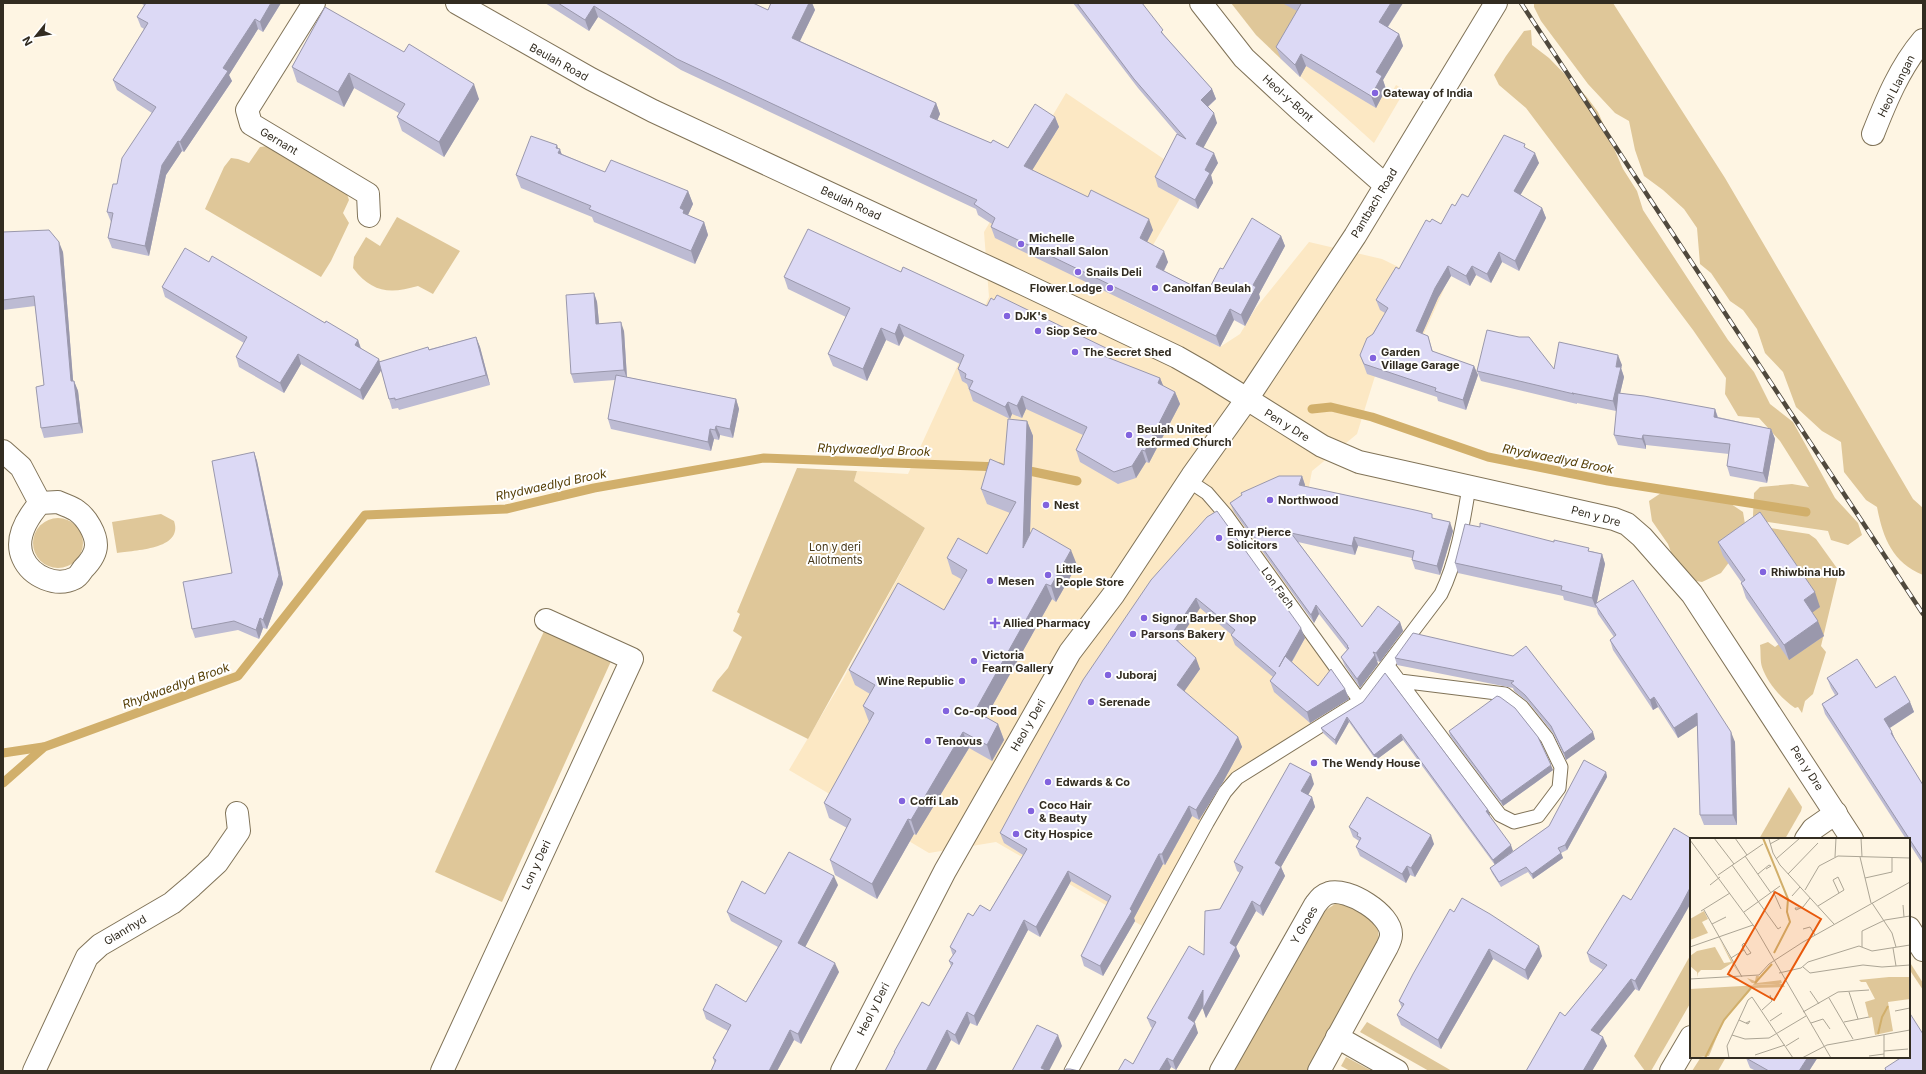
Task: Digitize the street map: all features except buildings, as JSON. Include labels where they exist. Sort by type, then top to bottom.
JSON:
[{"type":"street","name":"Gernant","points":[[314,3],[246,110],[251,124],[368,194],[369,216]]},
{"type":"street","name":"Beulah Road","points":[[457,3],[591,79],[653,111],[1000,272],[1177,357],[1247,399]]},
{"type":"street","name":"Heol-y-Bont","points":[[1201,3],[1244,58],[1384,184]]},
{"type":"street","name":"Pantbach Road","points":[[1247,399],[1355,236],[1384,184],[1482,28],[1496,3]]},
{"type":"street","name":"Heol Llangan","points":[[1873,134],[1883,107],[1901,71],[1923,40]]},
{"type":"street","name":"Heol y Deri","points":[[842,1071],[945,871],[1044,695],[1070,652],[1114,594],[1189,481],[1247,399]]},
{"type":"street","name":"Pen y Dre","points":[[1247,399],[1290,428],[1337,454],[1359,462],[1614,519],[1627,524],[1642,537],[1692,594],[1851,838]]},
{"type":"street","points":[[3,451],[21,467],[40,503]]},
{"type":"street","name":"Lon y Deri","points":[[442,1071],[632,659],[546,620]]},
{"type":"street","name":"Glanrhyd","points":[[34,1071],[87,957],[100,945],[172,903],[217,863],[239,831],[237,813]]},
{"type":"street","points":[[1807,838],[1814,829],[1836,813]]},
{"type":"street","name":"Y Groes","points":[[1221,1071],[1315,905],[1321,897],[1329,893],[1338,892],[1364,902],[1378,912],[1388,924],[1391,935],[1387,947],[1319,1071]]},
{"type":"street","points":[[1910,930],[1923,950]]},
{"type":"street","points":[[1337,1037],[1397,1071]]},
{"type":"street","points":[[1671,1071],[1690,1039]]},
{"type":"lane","name":"Lon Fach","points":[[1189,481],[1207,493],[1226,515],[1360,701]]},
{"type":"lane","points":[[1071,1071],[1206,823],[1225,792],[1238,778],[1360,701],[1441,594],[1449,579],[1461,531],[1469,487]]},
{"type":"lane","points":[[1388,666],[1500,815],[1514,822],[1538,816],[1559,788],[1561,767],[1547,738],[1522,707],[1505,694],[1400,681]]},
{"type":"shaded area","points":[[1281,59],[1350,66],[1392,92],[1396,85],[1405,90],[1374,143]]},
{"type":"shaded area","points":[[1066,93],[1189,176],[1190,181],[1149,252],[1124,301],[1220,347],[1240,334],[1255,309],[1309,242],[1382,259],[1444,289],[1421,340],[1389,331],[1357,434],[1312,471],[1289,589],[1348,678],[1344,698],[1340,705],[1234,772],[1221,784],[1144,927],[996,842],[929,853],[789,770],[842,681],[925,528],[854,481],[857,471],[908,474],[989,297],[984,232]]},
{"type":"green space","points":[[1231,3],[1312,3],[1281,59],[1256,35]]},
{"type":"green space","points":[[1534,3],[1613,3],[1725,178],[1913,499],[1923,508],[1923,575],[1912,570],[1896,556],[1882,529],[1877,507],[1866,500],[1844,472],[1841,442],[1822,431],[1796,407],[1783,372],[1765,353],[1757,329],[1743,310],[1730,301],[1711,273],[1700,264],[1697,228],[1684,209],[1663,190],[1644,176],[1635,150],[1629,121],[1615,113],[1588,84],[1541,21],[1534,7]]},
{"type":"green space","points":[[1531,30],[1532,45],[1549,58],[1586,96],[1598,112],[1623,169],[1637,191],[1643,210],[1728,340],[1754,372],[1770,404],[1793,422],[1835,498],[1858,523],[1862,535],[1848,545],[1831,540],[1828,531],[1761,521],[1753,516],[1754,493],[1760,487],[1792,484],[1809,487],[1780,441],[1759,418],[1738,416],[1725,394],[1726,378],[1693,330],[1526,108],[1499,85],[1494,75],[1524,31]]},
{"type":"green space","points":[[268,146],[347,194],[349,200],[343,213],[349,223],[331,261],[321,277],[205,209],[224,167],[231,158],[249,163],[260,147]]},
{"type":"green space","points":[[397,217],[460,251],[433,294],[418,286],[399,290],[375,287],[360,276],[353,268],[354,257],[366,237],[380,246]]},
{"type":"green space","name":"Lon y deri Allotments","points":[[797,468],[857,471],[854,481],[925,528],[808,739],[712,691],[717,681],[728,668],[742,637],[733,631],[740,614],[737,612]]},
{"type":"green space","points":[[1661,493],[1728,502],[1743,512],[1745,524],[1809,534],[1816,539],[1839,571],[1821,646],[1826,652],[1813,694],[1805,701],[1802,713],[1798,707],[1795,708],[1785,700],[1771,685],[1761,665],[1760,645],[1768,642],[1775,647],[1779,644],[1733,557],[1721,573],[1702,582],[1685,579],[1675,563],[1668,544],[1652,521],[1649,501]]},
{"type":"green space","points":[[161,514],[174,521],[175,531],[172,538],[156,547],[117,553],[112,522]]},
{"type":"green space","points":[[58,518],[67,520],[76,525],[81,534],[83,543],[81,552],[76,561],[67,566],[58,568],[49,566],[40,561],[35,552],[33,543],[35,534],[40,525],[49,520]]},
{"type":"green space","points":[[545,629],[612,659],[502,902],[435,872]]},
{"type":"green space","points":[[1789,787],[1802,807],[1786,838],[1760,838]]},
{"type":"green space","points":[[1335,904],[1347,904],[1376,922],[1379,940],[1308,1071],[1232,1071],[1320,914]]},
{"type":"green space","points":[[1690,956],[1690,1004],[1651,1071],[1645,1071],[1634,1056]]},
{"type":"green space","points":[[1910,963],[1923,983],[1923,990],[1910,970]]},
{"type":"green space","points":[[1367,1022],[1452,1071],[1429,1071],[1360,1032]]},
{"type":"green space","points":[[1346,1057],[1372,1071],[1350,1071],[1341,1066]]},
{"type":"green space","points":[[1700,1058],[1725,1058],[1718,1071],[1692,1071]]},
{"type":"waterway","name":"Rhydwaedlyd Brook","points":[[1312,409],[1331,407],[1372,417],[1488,457],[1608,481],[1806,512]]},
{"type":"waterway","name":"Rhydwaedlyd Brook","points":[[3,783],[44,747],[238,676],[365,515],[506,509],[594,488],[764,458],[1000,467]]},
{"type":"waterway","name":"Rhydwaedlyd Brook","points":[[1020,469],[1077,481]]},
{"type":"waterway","name":"Rhydwaedlyd Brook","points":[[3,753],[43,747]]},
{"type":"railway","points":[[1521,3],[1923,614]]},
{"type":"place","name":"Gateway of India","points":[[1375,93]]},
{"type":"place","name":"Michelle Marshall Salon","points":[[1021,244]]},
{"type":"place","name":"Snails Deli","points":[[1078,272]]},
{"type":"place","name":"Flower Lodge","points":[[1110,288]]},
{"type":"place","name":"Canolfan Beulah","points":[[1155,288]]},
{"type":"place","name":"DJK's","points":[[1007,316]]},
{"type":"place","name":"Siop Sero","points":[[1038,331]]},
{"type":"place","name":"The Secret Shed","points":[[1075,352]]},
{"type":"place","name":"Garden Village Garage","points":[[1373,358]]},
{"type":"place","name":"Beulah United Reformed Church","points":[[1129,435]]},
{"type":"place","name":"Northwood","points":[[1270,500]]},
{"type":"place","name":"Nest","points":[[1046,505]]},
{"type":"place","name":"Emyr Pierce Solicitors","points":[[1219,538]]},
{"type":"place","name":"Rhiwbina Hub","points":[[1763,572]]},
{"type":"place","name":"Little People Store","points":[[1048,575]]},
{"type":"place","name":"Mesen","points":[[990,581]]},
{"type":"place","name":"Signor Barber Shop","points":[[1144,618]]},
{"type":"place","name":"Allied Pharmacy","points":[[995,623]]},
{"type":"place","name":"Parsons Bakery","points":[[1133,634]]},
{"type":"place","name":"Victoria Fearn Gallery","points":[[974,661]]},
{"type":"place","name":"Juboraj","points":[[1108,675]]},
{"type":"place","name":"Wine Republic","points":[[962,681]]},
{"type":"place","name":"Serenade","points":[[1091,702]]},
{"type":"place","name":"Co-op Food","points":[[946,711]]},
{"type":"place","name":"Tenovus","points":[[928,741]]},
{"type":"place","name":"The Wendy House","points":[[1314,763]]},
{"type":"place","name":"Edwards & Co","points":[[1048,782]]},
{"type":"place","name":"Coffi Lab","points":[[902,801]]},
{"type":"place","name":"Coco Hair & Beauty","points":[[1031,811]]},
{"type":"place","name":"City Hospice","points":[[1016,834]]}]
